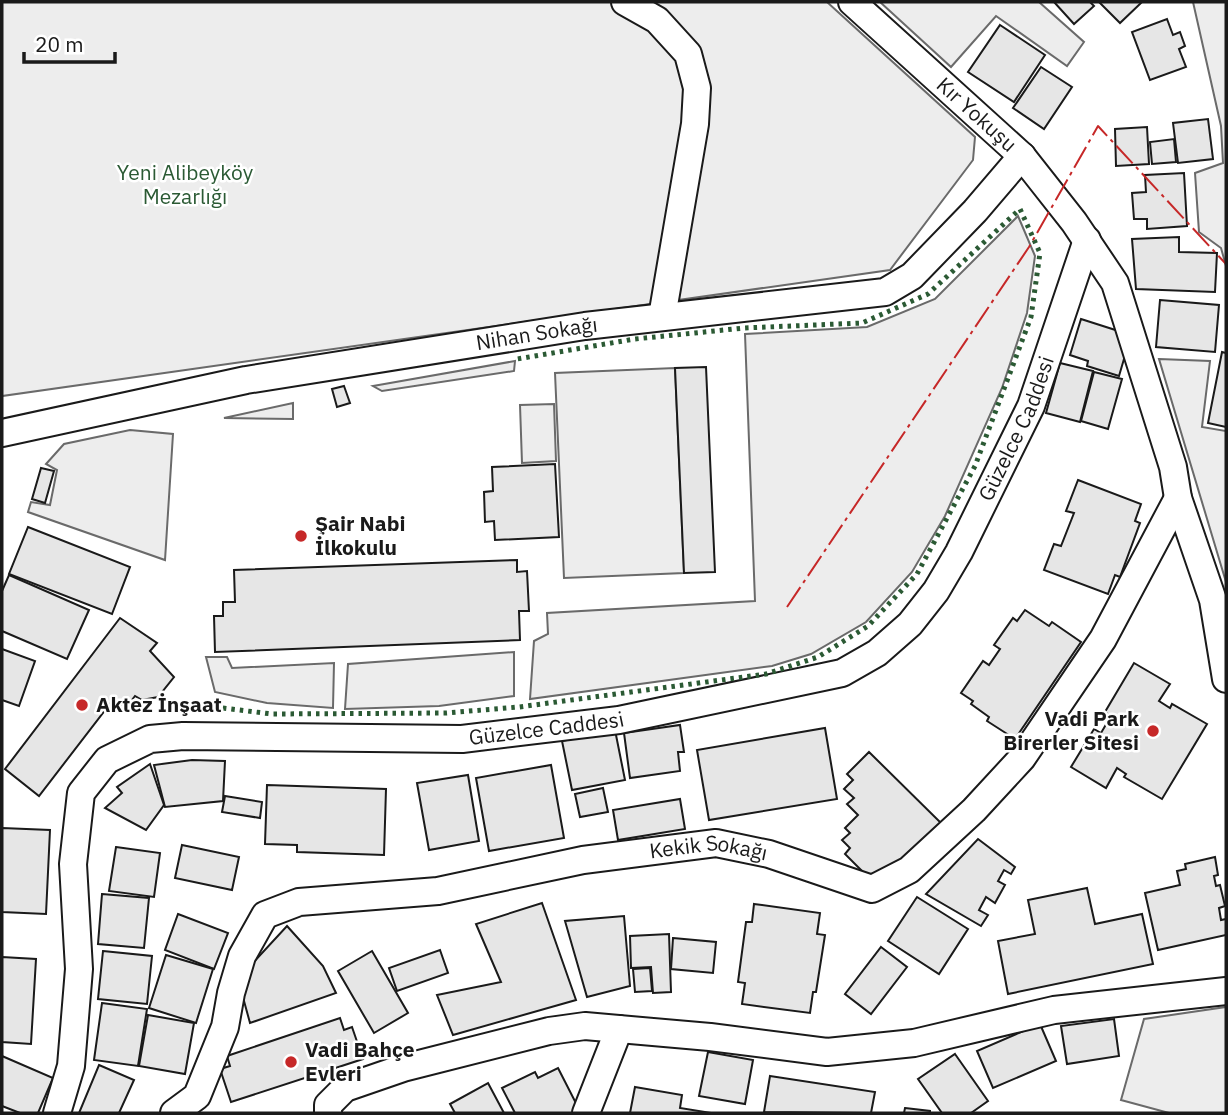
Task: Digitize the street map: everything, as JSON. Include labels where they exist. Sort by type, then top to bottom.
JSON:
[{"type":"street","points":[[625,2],[657,20],[688,54],[697,88],[695,124],[662,317]]},
{"type":"street","name":"Kır Yokuşu","points":[[852,2],[1022,156],[1087,240],[1115,283],[1173,467],[1178,498],[1213,600],[1226,679]]},
{"type":"street","name":"Nihan Sokağı","points":[[4,440],[246,380],[585,326],[885,292],[912,276],[975,211],[1022,156]]},
{"type":"street","name":"Güzelce Caddesi","points":[[57,1113],[71,1066],[79,969],[73,864],[80,793],[107,760],[150,739],[183,736],[463,740],[619,720],[842,673],[877,653],[910,624],[936,591],[959,552],[1031,406],[1087,240]]},
{"type":"street","name":"Kekik Sokağı","points":[[174,1113],[197,1096],[225,1027],[230,993],[242,956],[265,915],[299,902],[438,891],[583,860],[716,844],[769,854],[872,889],[909,870],[974,810],[1022,758],[1103,639],[1178,498]]},
{"type":"street","points":[[328,1113],[328,1105],[345,1088],[403,1068],[550,1031],[586,1026],[709,1037],[827,1052],[914,1043],[1054,1010],[1226,991]]},
{"type":"street","points":[[586,1113],[620,1030]]},
{"type":"shaded area","name":"Yeni Alibeyköy Mezarlığı","points":[[2,2],[827,2],[975,137],[973,160],[890,270],[2,396]]},
{"type":"shaded area","points":[[880,2],[1039,2],[1084,42],[1067,66],[996,16],[951,67]]},
{"type":"shaded area","points":[[1193,2],[1226,2],[1226,266],[1221,248],[1199,232],[1195,173],[1223,163],[1221,126]]},
{"type":"shaded area","points":[[1018,216],[1035,256],[1027,313],[1002,388],[945,516],[912,572],[866,622],[811,654],[772,666],[530,699],[534,641],[548,634],[547,613],[755,601],[745,334],[867,327],[935,299]]},
{"type":"shaded area","points":[[1159,359],[1210,361],[1202,427],[1226,431],[1226,582]]},
{"type":"shaded area","points":[[515,361],[514,371],[382,391],[373,386]]},
{"type":"shaded area","points":[[675,368],[684,573],[564,578],[555,373]]},
{"type":"shaded area","points":[[293,403],[293,419],[224,418]]},
{"type":"shaded area","points":[[554,404],[556,461],[522,463],[520,405]]},
{"type":"shaded area","points":[[130,430],[173,434],[165,560],[28,512],[31,502],[50,505],[57,470],[46,464],[64,444]]},
{"type":"shaded area","points":[[514,652],[514,696],[439,706],[345,709],[348,664]]},
{"type":"shaded area","points":[[206,657],[227,657],[232,668],[334,663],[333,708],[267,703],[215,692]]},
{"type":"shaded area","points":[[1226,1007],[1226,1113],[1169,1113],[1121,1100],[1144,1019]]},
{"type":"building","points":[[1054,2],[1090,2],[1094,6],[1074,24]]},
{"type":"building","points":[[1099,2],[1142,2],[1120,23]]},
{"type":"building","points":[[1167,19],[1173,35],[1180,32],[1185,46],[1179,49],[1186,67],[1150,80],[1132,32]]},
{"type":"building","points":[[1000,25],[1045,55],[1014,102],[968,72]]},
{"type":"building","points":[[1041,67],[1072,87],[1044,129],[1013,108]]},
{"type":"building","points":[[1208,119],[1213,159],[1178,163],[1173,123]]},
{"type":"building","points":[[1147,127],[1149,164],[1116,166],[1115,129]]},
{"type":"building","points":[[1174,139],[1176,162],[1152,164],[1150,142]]},
{"type":"building","points":[[1184,173],[1187,226],[1147,229],[1147,219],[1134,219],[1132,193],[1146,192],[1145,175]]},
{"type":"building","points":[[1179,237],[1179,252],[1217,253],[1215,292],[1136,289],[1132,239]]},
{"type":"building","points":[[1160,300],[1219,305],[1215,352],[1156,347]]},
{"type":"building","points":[[1081,319],[1131,335],[1119,376],[1087,366],[1088,361],[1070,355]]},
{"type":"building","points":[[1222,352],[1226,353],[1226,427],[1208,423]]},
{"type":"building","points":[[1060,363],[1093,371],[1080,422],[1046,413]]},
{"type":"building","points":[[706,367],[715,572],[684,573],[675,368]]},
{"type":"building","points":[[1094,372],[1122,379],[1108,429],[1081,421]]},
{"type":"building","points":[[344,386],[350,403],[337,407],[332,389]]},
{"type":"building","points":[[555,464],[559,537],[495,540],[494,521],[485,522],[484,492],[493,491],[492,467]]},
{"type":"building","points":[[41,468],[54,471],[45,503],[32,499]]},
{"type":"building","points":[[1078,480],[1141,504],[1135,521],[1140,523],[1120,577],[1115,575],[1108,594],[1044,570],[1054,544],[1061,546],[1074,513],[1066,511]]},
{"type":"building","points":[[28,527],[130,567],[112,614],[9,574]]},
{"type":"building","name":"Şair Nabi İlkokulu","points":[[517,560],[517,572],[527,571],[529,611],[519,611],[520,640],[215,652],[214,616],[223,616],[223,602],[235,602],[234,570]]},
{"type":"building","points":[[9,575],[89,610],[67,659],[2,631],[2,591]]},
{"type":"building","points":[[1025,610],[1049,626],[1052,622],[1081,642],[1015,739],[987,721],[989,717],[961,693],[983,661],[989,665],[1000,649],[994,645],[1013,618],[1017,621]]},
{"type":"building","name":"Aktez İnşaat","points":[[120,618],[157,643],[150,651],[174,677],[158,697],[142,700],[135,696],[125,709],[113,700],[39,796],[5,769]]},
{"type":"building","points":[[2,649],[35,661],[19,706],[2,700]]},
{"type":"building","name":"Vadi Park Birerler Sitesi","points":[[1134,663],[1170,684],[1159,701],[1170,708],[1172,704],[1207,724],[1162,799],[1124,777],[1126,774],[1117,768],[1106,788],[1071,767],[1094,729],[1101,733],[1111,716],[1105,712]]},
{"type":"building","points":[[680,725],[684,752],[678,752],[680,771],[630,778],[624,733]]},
{"type":"building","points":[[825,728],[837,799],[709,820],[697,750]]},
{"type":"building","points":[[615,730],[625,780],[572,790],[562,741]]},
{"type":"building","points":[[869,752],[942,824],[891,876],[873,882],[845,854],[850,848],[842,840],[850,833],[845,828],[858,815],[847,804],[854,798],[844,789],[853,780],[847,774]]},
{"type":"building","points":[[192,760],[225,761],[223,801],[165,807],[154,765]]},
{"type":"building","points":[[150,764],[164,805],[146,830],[105,808],[122,793],[117,787]]},
{"type":"building","points":[[551,765],[564,838],[489,851],[476,778]]},
{"type":"building","points":[[468,775],[479,841],[429,850],[417,783]]},
{"type":"building","points":[[267,785],[386,789],[384,855],[297,852],[297,845],[265,844]]},
{"type":"building","points":[[603,788],[608,812],[580,817],[575,794]]},
{"type":"building","points":[[225,796],[262,802],[260,818],[222,812]]},
{"type":"building","points":[[680,799],[685,829],[618,840],[613,810]]},
{"type":"building","points":[[2,828],[50,830],[46,914],[2,912]]},
{"type":"building","points":[[978,839],[1015,867],[1011,874],[1004,870],[998,881],[1005,885],[995,903],[986,897],[979,910],[988,915],[981,926],[926,894]]},
{"type":"building","points":[[182,845],[239,857],[232,890],[175,878]]},
{"type":"building","points":[[116,847],[160,853],[154,897],[109,891]]},
{"type":"building","points":[[1215,857],[1218,875],[1214,876],[1216,886],[1220,885],[1225,906],[1219,908],[1221,920],[1226,919],[1226,935],[1158,950],[1145,893],[1180,885],[1177,871],[1186,869],[1185,864]]},
{"type":"building","points":[[1087,888],[1095,924],[1142,914],[1153,964],[1008,994],[998,941],[1035,934],[1028,900]]},
{"type":"building","points":[[102,894],[149,898],[144,948],[98,944]]},
{"type":"building","points":[[917,897],[968,929],[939,974],[888,941]]},
{"type":"building","points":[[542,903],[576,1000],[453,1035],[437,995],[501,982],[476,924]]},
{"type":"building","points":[[754,904],[820,913],[817,934],[825,935],[810,1013],[742,1004],[745,983],[738,982],[746,922],[752,922]]},
{"type":"building","points":[[178,914],[228,933],[214,969],[165,950]]},
{"type":"building","points":[[624,916],[630,986],[587,997],[565,921]]},
{"type":"building","points":[[287,926],[323,966],[336,993],[250,1023],[238,979]]},
{"type":"building","points":[[669,934],[671,992],[653,993],[651,967],[631,968],[630,936]]},
{"type":"building","points":[[673,938],[716,942],[713,973],[671,969]]},
{"type":"building","points":[[881,947],[907,967],[871,1014],[845,994]]},
{"type":"building","points":[[440,950],[448,973],[397,991],[389,968]]},
{"type":"building","points":[[103,951],[152,956],[147,1004],[98,999]]},
{"type":"building","points":[[372,951],[408,1013],[374,1033],[338,971]]},
{"type":"building","points":[[166,955],[213,969],[196,1023],[149,1008]]},
{"type":"building","points":[[2,957],[36,959],[31,1044],[2,1042]]},
{"type":"building","points":[[650,968],[652,991],[635,992],[633,969]]},
{"type":"building","points":[[102,1003],[147,1009],[138,1066],[94,1060]]},
{"type":"building","points":[[148,1015],[194,1023],[185,1074],[139,1066]]},
{"type":"building","name":"Vadi Bahçe Evleri","points":[[340,1018],[344,1030],[352,1027],[363,1059],[231,1102],[220,1069],[230,1066],[227,1056]]},
{"type":"building","points":[[1114,1019],[1119,1056],[1067,1064],[1061,1026]]},
{"type":"building","points":[[1040,1024],[1056,1061],[993,1088],[977,1051]]},
{"type":"building","points":[[708,1052],[753,1060],[745,1104],[699,1096]]},
{"type":"building","points":[[955,1054],[988,1101],[971,1113],[942,1113],[918,1079]]},
{"type":"building","points":[[2,1056],[53,1078],[38,1113],[20,1113],[2,1106]]},
{"type":"building","points":[[99,1065],[134,1080],[119,1113],[79,1113]]},
{"type":"building","points":[[558,1068],[581,1113],[515,1113],[502,1088],[535,1072],[538,1078]]},
{"type":"building","points":[[770,1076],[875,1092],[871,1113],[764,1112]]},
{"type":"building","points":[[488,1083],[504,1113],[455,1113],[450,1104]]},
{"type":"building","points":[[635,1087],[682,1095],[680,1108],[711,1113],[630,1113]]},
{"type":"building","points":[[905,1108],[930,1111],[930,1113],[904,1113]]},
{"type":"hedge","points":[[206,706],[272,714],[446,713],[519,707],[766,674],[818,657],[868,626],[917,574],[975,466],[1031,317],[1040,253],[1020,209],[928,294],[862,323],[744,328],[635,339],[517,359]]},
{"type":"power","points":[[787,607],[1029,247],[1098,126],[1226,264]]},
{"type":"place","name":"Şair Nabi İlkokulu","points":[[301,536]]},
{"type":"place","name":"Aktez İnşaat","points":[[82,705]]},
{"type":"place","name":"Vadi Park Birerler Sitesi","points":[[1153,731]]},
{"type":"place","name":"Vadi Bahçe Evleri","points":[[291,1062]]}]
